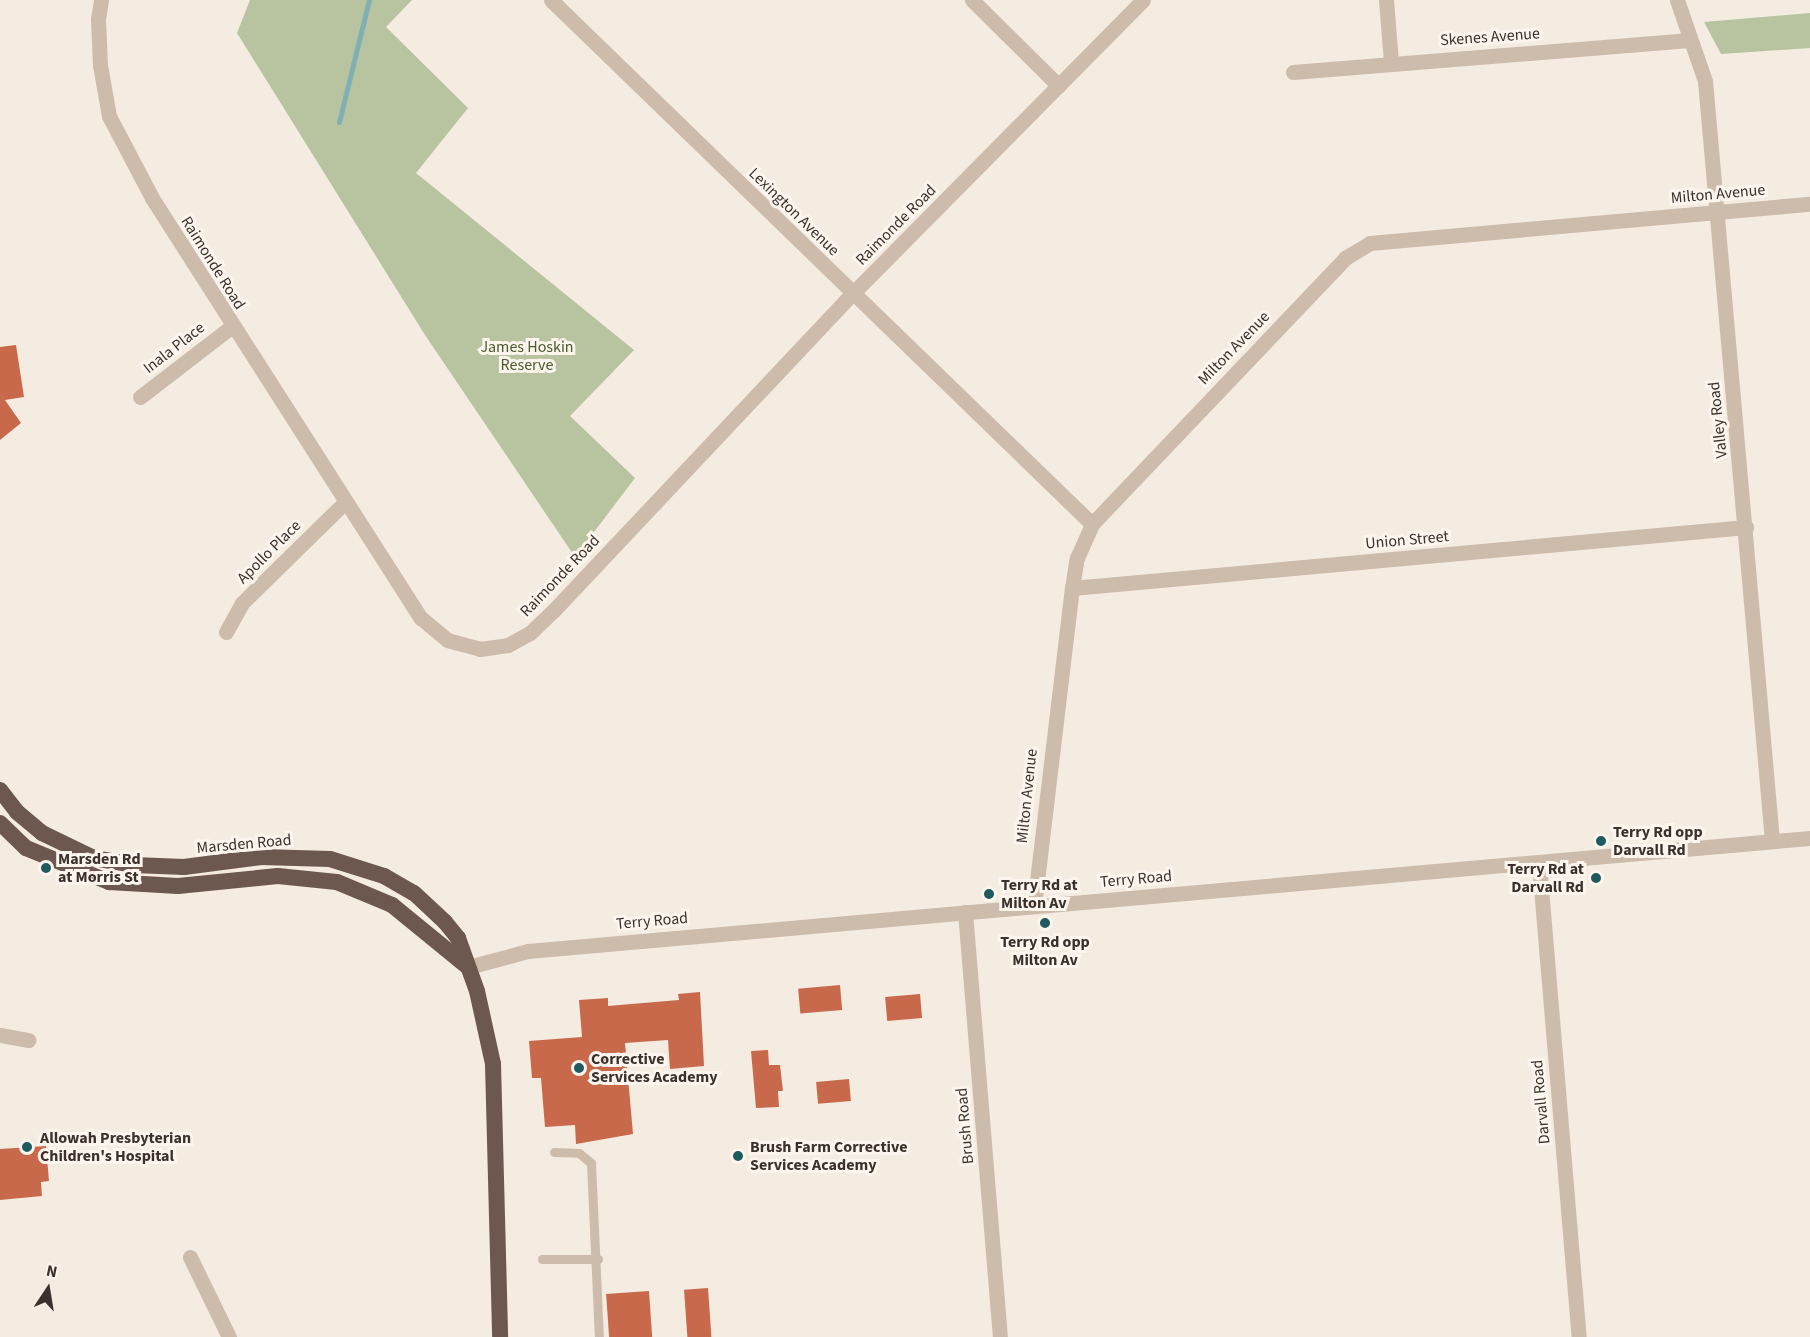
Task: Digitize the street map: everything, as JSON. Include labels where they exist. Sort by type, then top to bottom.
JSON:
[{"type":"highway","name":"Marsden Road","points":[[0,790],[17,812],[42,833],[76,852],[104,860],[184,867],[261,857],[314,857],[352,864],[414,893],[431,908],[458,938],[486,1026],[493,1064],[500,1337]]},
{"type":"highway","points":[[2,828],[26,848],[52,862],[109,882],[178,886],[278,876],[337,882],[392,905],[468,967]]},
{"type":"street","name":"Raimonde Road","points":[[101,0],[99,65],[109,116],[152,198],[231,327],[422,618],[447,640],[480,649],[507,645],[530,633],[554,610],[853,293],[1143,0]]},
{"type":"street","name":"Lexington Avenue","points":[[551,0],[1092,524]]},
{"type":"street","points":[[972,0],[1059,86]]},
{"type":"street","points":[[1386,0],[1391,62]]},
{"type":"street","name":"Valley Road","points":[[1677,0],[1705,81],[1772,841]]},
{"type":"street","name":"Skenes Avenue","points":[[1293,72],[1391,62],[1690,40]]},
{"type":"street","name":"Milton Avenue","points":[[1034,906],[1072,588],[1077,558],[1092,524],[1345,258],[1370,243],[1810,204]]},
{"type":"street","name":"Inala Place","points":[[140,398],[231,327]]},
{"type":"street","name":"Apollo Place","points":[[226,632],[242,603],[345,502]]},
{"type":"street","name":"Union Street","points":[[1072,588],[1746,527]]},
{"type":"street","name":"Terry Road","points":[[468,967],[528,951],[1539,864],[1810,838]]},
{"type":"street","name":"Darvall Road","points":[[1539,864],[1579,1337]]},
{"type":"street","name":"Brush Road","points":[[965,912],[1000,1337]]},
{"type":"street","points":[[0,1035],[29,1040]]},
{"type":"street","points":[[190,1257],[229,1337]]},
{"type":"lane","points":[[554,1152],[579,1153],[591,1163],[598,1259],[599,1337]]},
{"type":"lane","points":[[542,1259],[598,1259]]},
{"type":"green space","name":"James Hoskin Reserve","points":[[250,0],[412,0],[386,27],[468,108],[416,173],[634,350],[570,416],[635,478],[575,557],[425,335],[237,33]]},
{"type":"green space","points":[[1810,13],[1810,48],[1721,54],[1704,22]]},
{"type":"building","points":[[16,345],[24,397],[5,400],[21,423],[0,440],[0,347]]},
{"type":"building","points":[[840,985],[842,1010],[800,1014],[798,989]]},
{"type":"building","name":"Corrective Services Academy","points":[[700,992],[704,1066],[670,1069],[668,1040],[625,1043],[633,1134],[576,1144],[575,1125],[545,1127],[541,1078],[532,1078],[529,1041],[582,1037],[579,1000],[608,998],[608,1006],[679,1000],[678,994]]},
{"type":"building","points":[[920,994],[922,1018],[887,1021],[885,997]]},
{"type":"building","points":[[768,1050],[769,1065],[780,1065],[783,1091],[778,1091],[779,1107],[756,1108],[751,1051]]},
{"type":"building","points":[[849,1079],[851,1101],[818,1104],[816,1082]]},
{"type":"building","points":[[46,1146],[49,1181],[41,1182],[42,1196],[0,1200],[0,1149]]},
{"type":"building","points":[[708,1288],[711,1337],[687,1337],[684,1290]]},
{"type":"building","points":[[649,1291],[652,1337],[609,1337],[606,1294]]},
{"type":"waterway","points":[[339,122],[369,0]]},
{"type":"place","name":"Terry Rd opp Darvall Rd","points":[[1601,841]]},
{"type":"place","name":"Marsden Rd at Morris St","points":[[46,868]]},
{"type":"place","name":"Terry Rd at Darvall Rd","points":[[1596,878]]},
{"type":"place","name":"Terry Rd at Milton Av","points":[[989,894]]},
{"type":"place","name":"Terry Rd opp Milton Av","points":[[1045,923]]},
{"type":"place","name":"Corrective Services Academy","points":[[579,1068]]},
{"type":"place","name":"Allowah Presbyterian Children's Hospital","points":[[27,1147]]},
{"type":"place","name":"Brush Farm Corrective Services Academy","points":[[738,1156]]}]
